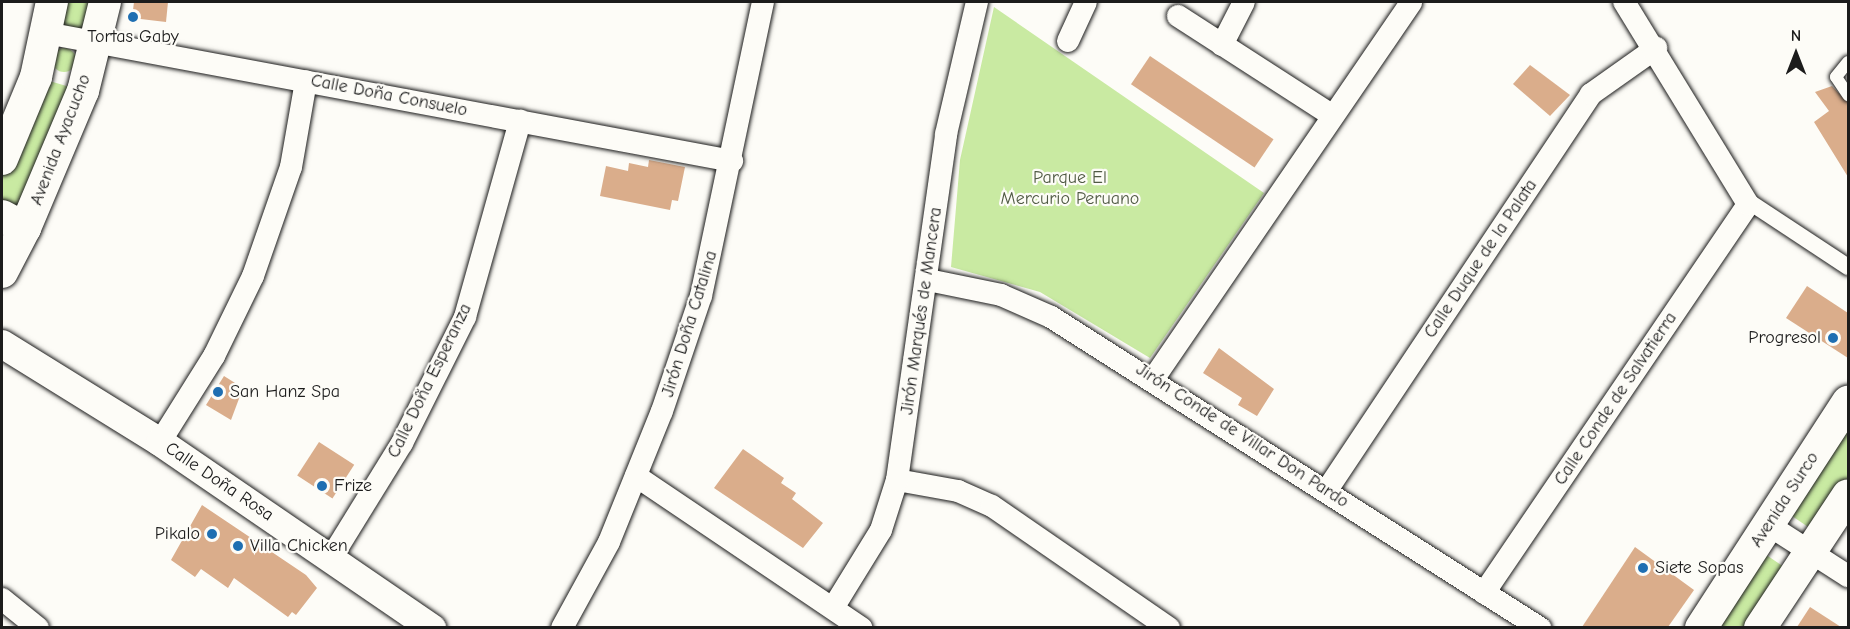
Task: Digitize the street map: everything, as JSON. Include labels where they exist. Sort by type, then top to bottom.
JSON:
[{"type":"main road","points":[[2,159],[36,76],[52,2]]},
{"type":"main road","name":"Avenida Ayacucho","points":[[2,272],[14,222],[82,91],[98,42],[105,2]]},
{"type":"main road","points":[[36,76],[82,91]]},
{"type":"main road","name":"Avenida Surco","points":[[1701,627],[1770,526],[1848,402]]},
{"type":"main road","points":[[1760,627],[1848,495]]},
{"type":"street","name":"Jirón Doña Catalina","points":[[562,627],[609,542],[636,476],[701,296],[732,161],[763,2]]},
{"type":"street","name":"Jirón Marqués de Mancera","points":[[833,608],[881,530],[897,480],[928,280],[946,134],[977,2]]},
{"type":"street","points":[[1068,41],[1086,2]]},
{"type":"street","points":[[1222,45],[1244,2]]},
{"type":"street","points":[[1154,378],[1411,2]]},
{"type":"street","points":[[1624,2],[1656,48],[1748,203],[1848,267]]},
{"type":"street","points":[[1178,16],[1333,116]]},
{"type":"street","name":"Calle Doña Consuelo","points":[[46,33],[732,161]]},
{"type":"street","name":"Calle Duque de la Palata","points":[[1327,490],[1591,93],[1656,48]]},
{"type":"street","points":[[160,442],[214,356],[253,276],[291,167],[306,81]]},
{"type":"street","name":"Calle Doña Esperanza","points":[[331,558],[402,443],[465,318],[520,121]]},
{"type":"street","name":"Calle Conde de Salvatierra","points":[[1484,593],[1748,203]]},
{"type":"street","name":"Jirón Conde de Villar Don Pardo","points":[[928,280],[1016,299],[1154,378],[1540,627]]},
{"type":"street","name":"Calle Doña Rosa","points":[[2,344],[160,442],[432,627]]},
{"type":"street","points":[[636,476],[861,627]]},
{"type":"street","points":[[897,480],[958,491],[992,506],[1169,627]]},
{"type":"street","points":[[1770,526],[1848,576]]},
{"type":"street","points":[[2,599],[38,627]]},
{"type":"lane","points":[[1847,90],[1836,72],[1848,62]]},
{"type":"green space","points":[[63,2],[101,2],[94,39],[56,27]]},
{"type":"green space","name":"Parque El Mercurio Peruano","points":[[994,7],[1264,193],[1150,358],[1040,292],[951,267],[960,160]]},
{"type":"green space","points":[[64,48],[72,52],[76,60],[72,68],[64,72],[56,68],[52,60],[56,52]]},
{"type":"green space","points":[[33,76],[83,91],[23,228],[2,216],[2,147]]},
{"type":"green space","points":[[1848,428],[1848,477],[1814,531],[1792,516]]},
{"type":"green space","points":[[1762,552],[1784,567],[1745,627],[1711,628]]},
{"type":"building","points":[[134,2],[168,2],[166,22],[132,18]]},
{"type":"building","points":[[1150,56],[1274,139],[1255,168],[1131,84]]},
{"type":"building","points":[[1530,65],[1570,95],[1550,116],[1513,84]]},
{"type":"building","points":[[1832,86],[1848,103],[1848,177],[1814,122],[1829,111],[1815,92]]},
{"type":"building","points":[[649,160],[685,167],[678,201],[672,200],[670,210],[600,196],[606,166],[628,171],[629,163],[648,167]]},
{"type":"building","name":"Progresol","points":[[1807,286],[1848,313],[1848,358],[1786,318]]},
{"type":"building","points":[[1219,348],[1274,389],[1257,416],[1238,405],[1242,398],[1203,373]]},
{"type":"building","points":[[224,376],[243,388],[231,420],[206,405]]},
{"type":"building","points":[[319,442],[354,465],[332,498],[297,476]]},
{"type":"building","points":[[743,449],[784,478],[781,483],[796,493],[792,499],[823,523],[803,548],[714,488]]},
{"type":"building","points":[[202,505],[306,575],[317,588],[296,615],[292,612],[288,617],[234,578],[228,588],[201,569],[195,577],[171,560]]},
{"type":"building","name":"Siete Sopas","points":[[1635,547],[1694,590],[1668,627],[1582,627]]},
{"type":"building","points":[[1810,607],[1841,627],[1797,627]]},
{"type":"place","name":"Tortas Gaby","points":[[133,17]]},
{"type":"place","name":"Progresol","points":[[1833,338]]},
{"type":"place","name":"San Hanz Spa","points":[[218,392]]},
{"type":"place","name":"Frize","points":[[322,486]]},
{"type":"place","name":"Pikalo","points":[[212,534]]},
{"type":"place","name":"Villa Chicken","points":[[238,546]]},
{"type":"place","name":"Siete Sopas","points":[[1643,568]]}]
